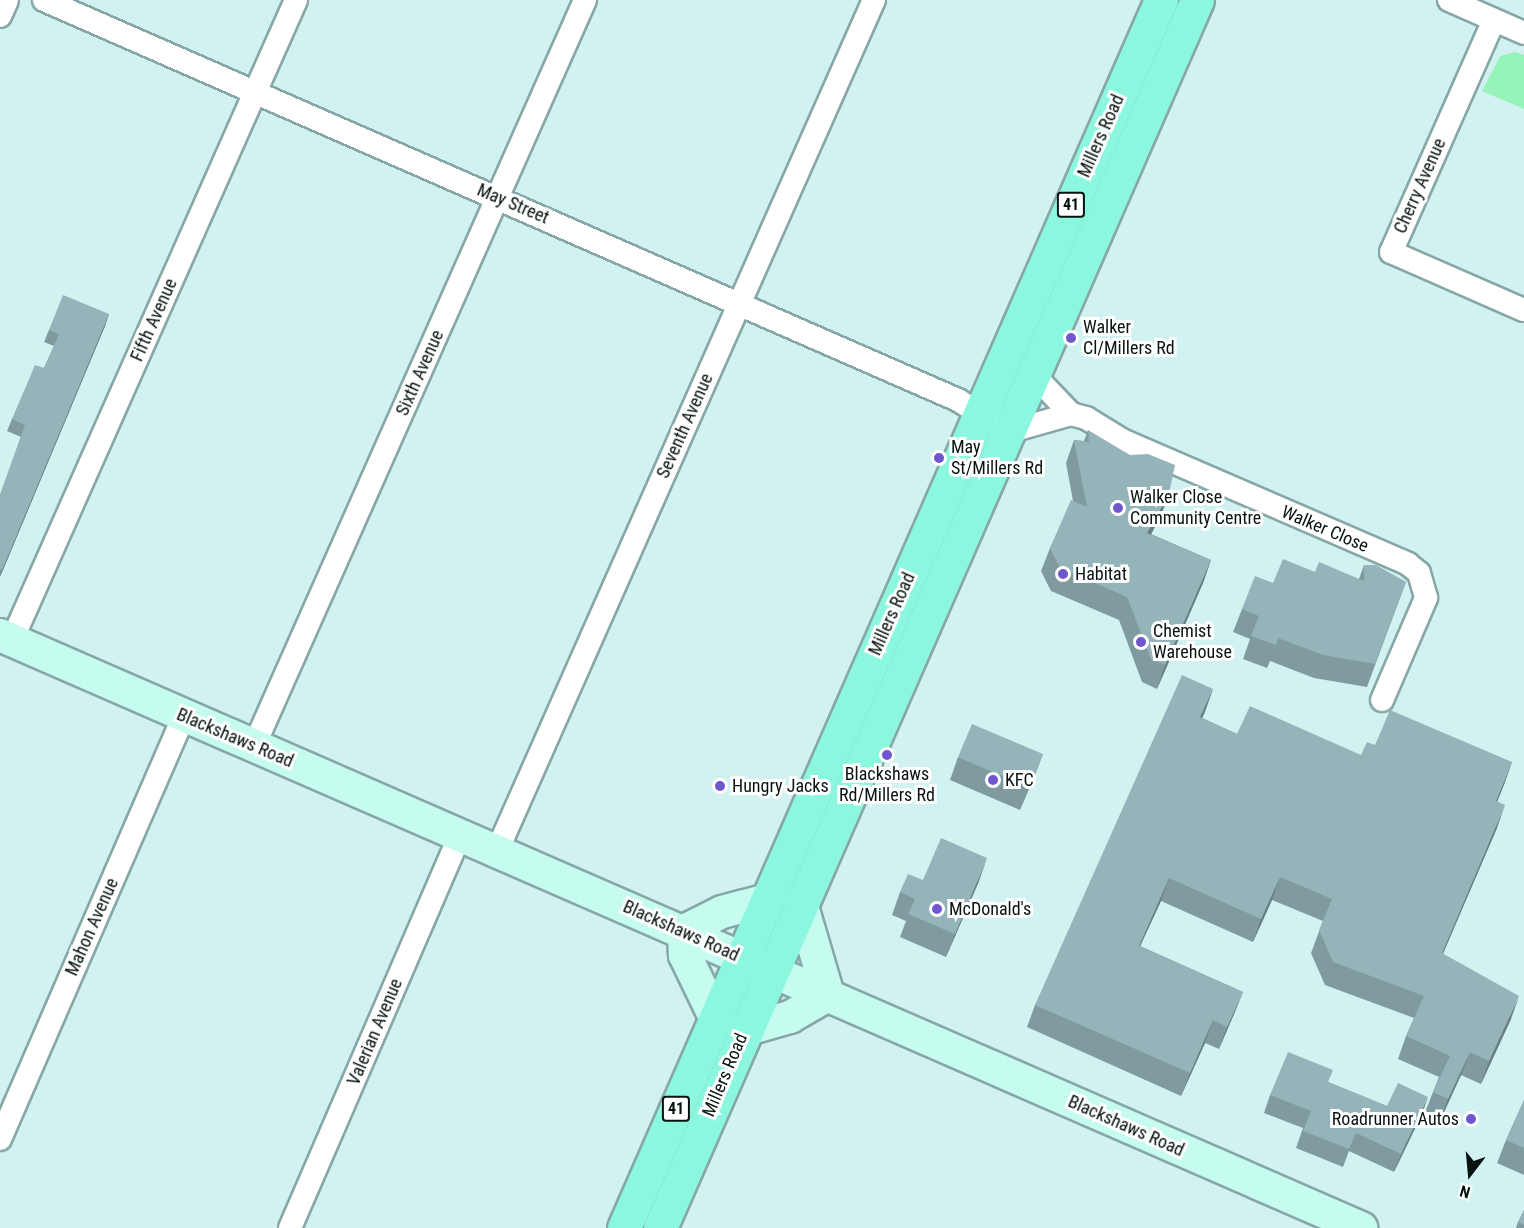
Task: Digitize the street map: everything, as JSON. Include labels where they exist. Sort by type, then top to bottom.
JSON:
[{"type":"main road","name":"Millers Road","points":[[660,1228],[730,1024],[756,963],[767,900],[1161,0]]},
{"type":"main road","name":"Millers Road","points":[[756,963],[801,903],[1197,0]]},
{"type":"main road","name":"Blackshaws Road","points":[[6,638],[684,931],[1361,1228]]},
{"type":"main road","points":[[767,900],[722,912],[684,931],[685,955],[730,1024],[790,1017],[828,995],[801,903]]},
{"type":"main road","name":"Millers Road","points":[[624,1228],[730,1024]]},
{"type":"street","points":[[0,16],[7,0]]},
{"type":"street","name":"May Street","points":[[44,0],[740,303],[981,411],[1013,422]]},
{"type":"street","name":"Fifth Avenue","points":[[6,638],[296,0]]},
{"type":"street","name":"Sixth Avenue","points":[[254,746],[585,0]]},
{"type":"street","name":"Seventh Avenue","points":[[497,851],[874,0]]},
{"type":"street","points":[[1449,0],[1524,33]]},
{"type":"street","name":"Cherry Avenue","points":[[1494,20],[1391,252],[1524,310]]},
{"type":"street","name":"Walker Close","points":[[1034,375],[1071,414],[1419,573],[1426,598],[1382,700]]},
{"type":"street","points":[[1013,422],[1071,414]]},
{"type":"street","name":"Mahon Avenue","points":[[0,1139],[184,716]]},
{"type":"street","name":"Valerian Avenue","points":[[290,1228],[460,836]]},
{"type":"green space","points":[[1515,52],[1524,55],[1524,109],[1482,91],[1500,56]]},
{"type":"building","points":[[63,295],[109,314],[2,570],[0,569],[0,495],[25,425],[12,419],[35,365],[44,368],[59,334],[49,330]]},
{"type":"building","points":[[1088,430],[1130,455],[1148,454],[1175,465],[1169,493],[1147,533],[1211,560],[1165,665],[1151,659],[1127,597],[1060,568],[1050,548],[1071,500],[1087,507],[1074,440],[1089,442]]},
{"type":"building","points":[[1283,559],[1315,572],[1319,562],[1364,581],[1364,565],[1376,565],[1406,582],[1375,664],[1323,655],[1278,638],[1276,645],[1251,636],[1259,616],[1242,609],[1255,576],[1273,583]]},
{"type":"building","points":[[1182,675],[1213,689],[1200,717],[1237,734],[1250,706],[1361,755],[1367,742],[1375,745],[1390,710],[1512,762],[1496,801],[1505,805],[1442,953],[1519,996],[1489,1061],[1470,1052],[1448,1099],[1433,1092],[1450,1056],[1406,1036],[1424,996],[1333,962],[1319,930],[1332,899],[1280,877],[1261,919],[1169,878],[1139,946],[1243,992],[1227,1027],[1213,1020],[1190,1073],[1035,1005]]},
{"type":"building","points":[[972,724],[1043,754],[1029,787],[958,757]]},
{"type":"building","points":[[941,838],[987,858],[955,934],[908,914],[915,899],[900,892],[908,874],[923,880]]},
{"type":"building","points":[[1288,1052],[1333,1070],[1328,1082],[1387,1106],[1398,1083],[1428,1097],[1401,1154],[1356,1133],[1349,1149],[1303,1131],[1311,1111],[1270,1095]]},
{"type":"building","points":[[1524,1100],[1524,1148],[1506,1140]]},
{"type":"building","points":[[1524,1210],[1524,1225],[1518,1222]]},
{"type":"place","name":"Walker Cl/Millers Rd","points":[[1071,338]]},
{"type":"place","name":"May St/Millers Rd","points":[[939,458]]},
{"type":"place","name":"Walker Close Community Centre","points":[[1118,508]]},
{"type":"place","name":"Habitat","points":[[1063,574]]},
{"type":"place","name":"Chemist Warehouse","points":[[1141,642]]},
{"type":"place","name":"Blackshaws Rd/Millers Rd","points":[[887,755]]},
{"type":"place","name":"KFC","points":[[993,780]]},
{"type":"place","name":"Hungry Jacks","points":[[720,786]]},
{"type":"place","name":"McDonald's","points":[[937,909]]},
{"type":"place","name":"Roadrunner Autos","points":[[1471,1119]]}]
